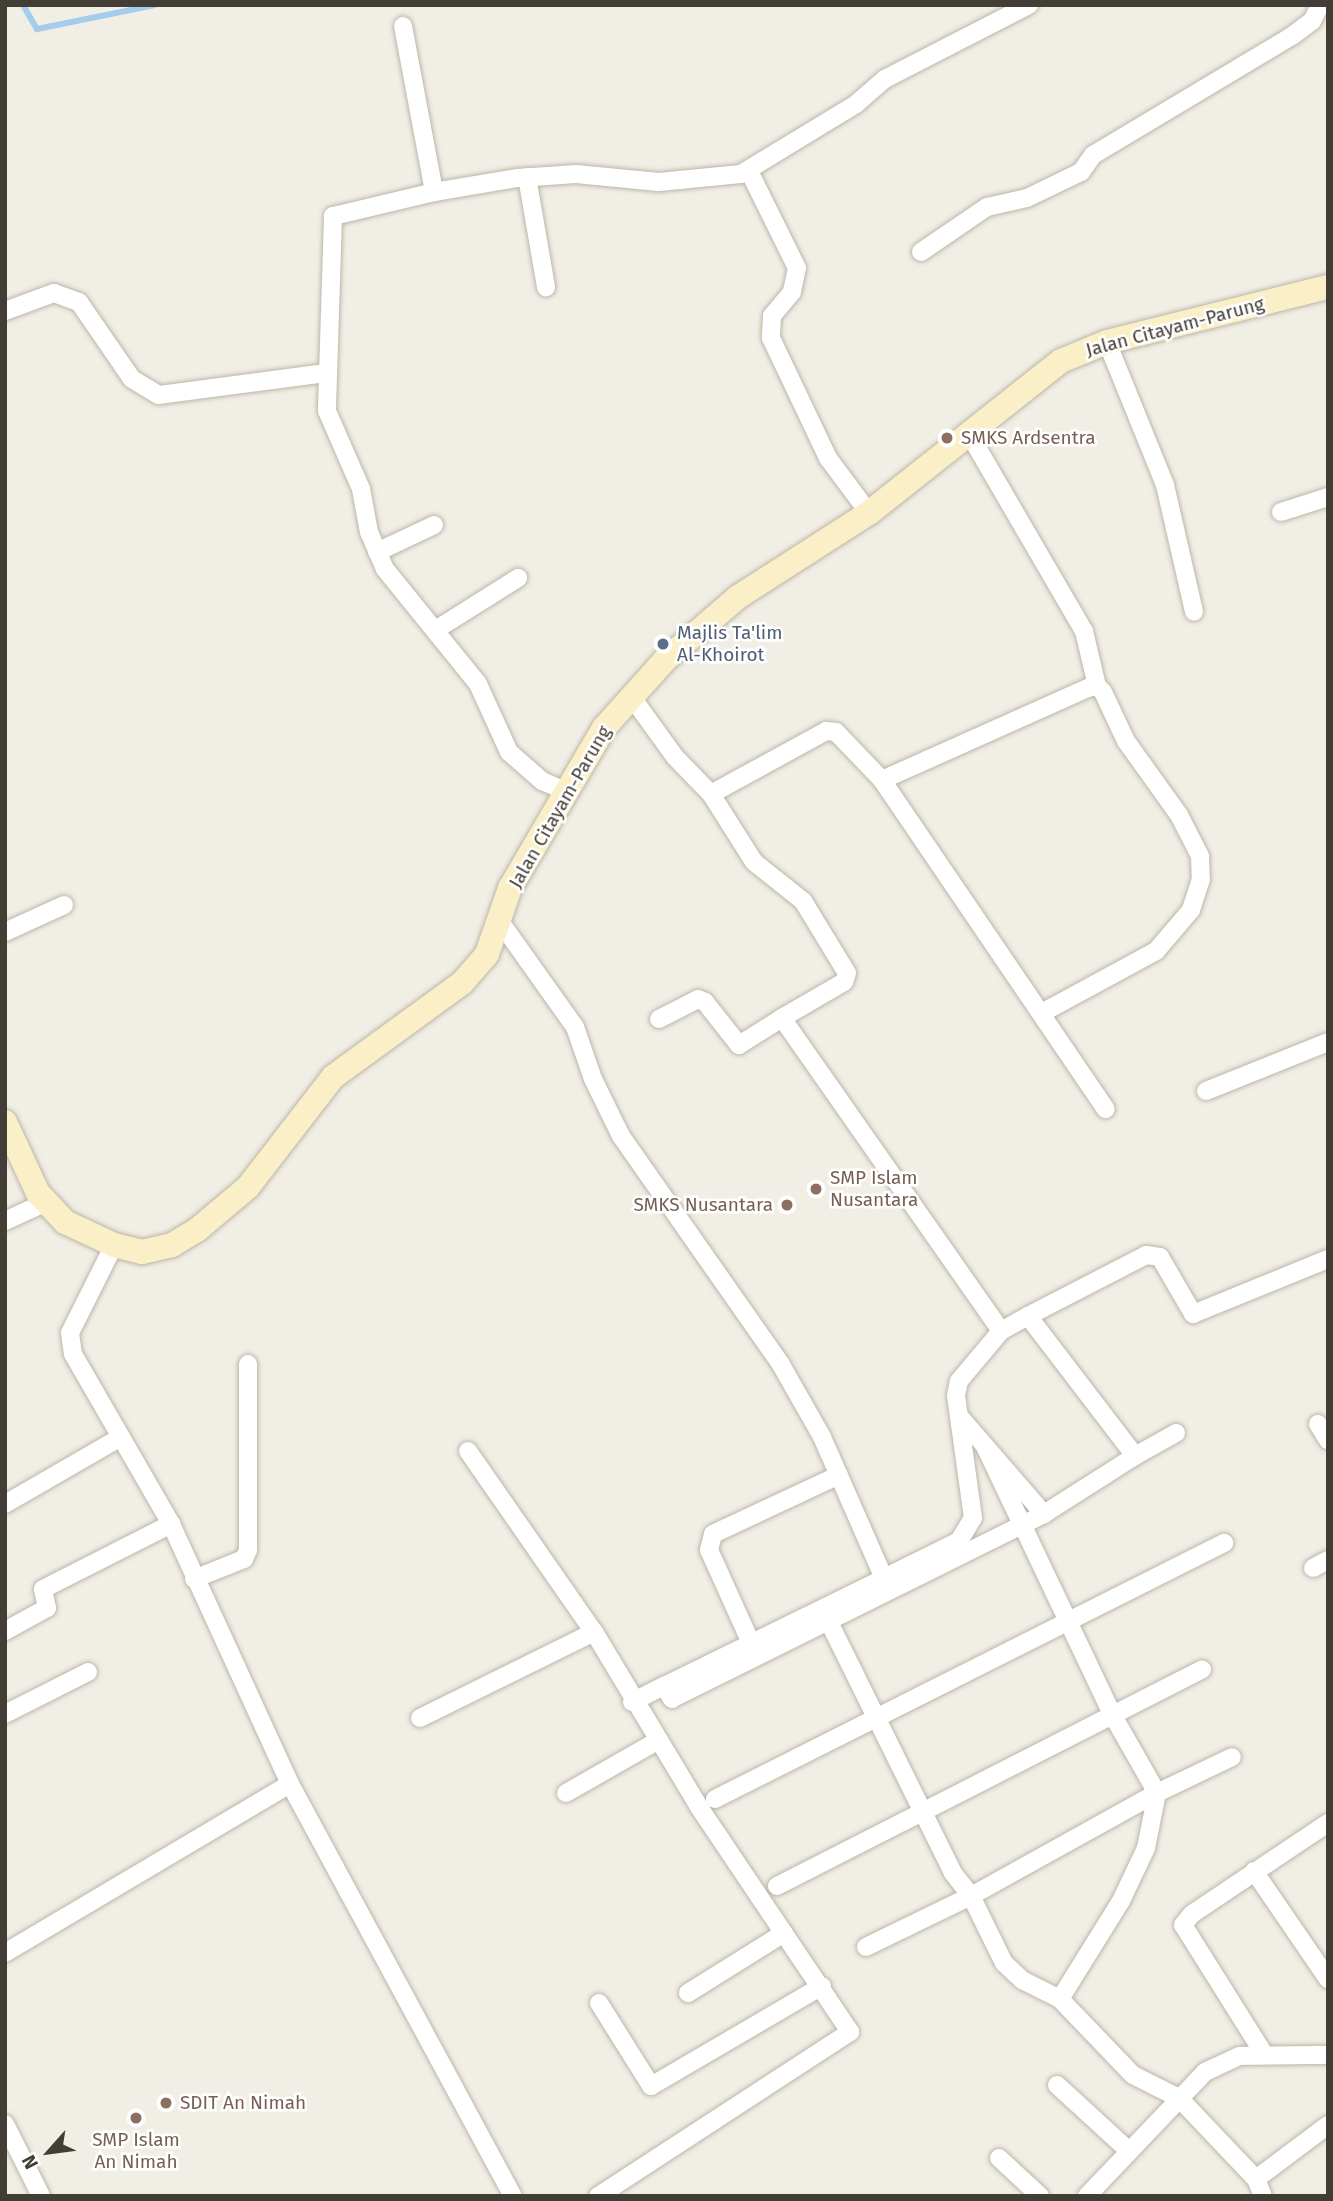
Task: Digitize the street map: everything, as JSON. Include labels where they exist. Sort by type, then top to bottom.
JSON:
[{"type":"street","points":[[568,792],[542,781],[509,752],[478,684],[437,629],[394,584],[377,552],[361,489],[327,411],[333,216],[434,192],[527,177],[576,174],[659,182],[723,180],[749,171],[856,104],[885,79],[1029,5]]},
{"type":"street","points":[[921,252],[987,207],[1027,198],[1081,172],[1093,155],[1292,36],[1312,21],[1320,5]]},
{"type":"street","points":[[404,26],[434,192]]},
{"type":"street","points":[[749,171],[797,268],[792,292],[772,316],[771,338],[828,458],[869,513]]},
{"type":"street","points":[[527,177],[546,287]]},
{"type":"street","name":"Jalan Citayam-Parung","points":[[5,1122],[44,1203],[65,1222],[114,1245],[142,1252],[172,1245],[197,1230],[248,1186],[333,1077],[462,983],[487,954],[501,923],[510,888],[604,729],[631,696],[738,597],[869,513],[1039,375],[1107,342],[1328,287]]},
{"type":"street","points":[[5,312],[54,293],[79,302],[132,379],[159,395],[327,373]]},
{"type":"street","points":[[1107,342],[1165,485],[1194,612]]},
{"type":"street","points":[[968,432],[1084,631],[1097,686],[1126,741],[1179,815],[1200,856],[1201,879],[1191,910],[1156,951],[1042,1013]]},
{"type":"street","points":[[1281,512],[1328,497]]},
{"type":"street","points":[[377,552],[434,525]]},
{"type":"street","points":[[437,629],[518,578]]},
{"type":"street","points":[[882,780],[1097,686]]},
{"type":"street","points":[[631,696],[675,757],[711,794],[754,862],[803,901],[847,972],[844,982],[739,1045],[705,1002],[698,999],[659,1019]]},
{"type":"street","points":[[711,794],[830,730],[882,780],[1106,1109]]},
{"type":"street","points":[[5,932],[64,905]]},
{"type":"street","points":[[501,923],[575,1027],[593,1079],[621,1136],[780,1363],[839,1475],[884,1578]]},
{"type":"street","points":[[782,1018],[1000,1331]]},
{"type":"street","points":[[1206,1091],[1328,1042]]},
{"type":"street","points":[[5,1221],[44,1203]]},
{"type":"street","points":[[114,1245],[70,1333],[69,1344],[171,1524],[290,1784],[513,2196]]},
{"type":"street","points":[[632,1702],[959,1541],[968,1531],[972,1510],[959,1416],[959,1381],[1000,1331],[1146,1255],[1160,1257],[1193,1314],[1328,1259]]},
{"type":"street","points":[[1028,1316],[1135,1456]]},
{"type":"street","points":[[194,1579],[244,1559],[248,1550],[248,1364]]},
{"type":"street","points":[[959,1416],[1044,1514]]},
{"type":"street","points":[[1318,1424],[1328,1440]]},
{"type":"street","points":[[664,1686],[672,1699],[829,1622],[1044,1514],[1176,1433]]},
{"type":"street","points":[[5,1504],[121,1437]]},
{"type":"street","points":[[985,1447],[1112,1716],[1157,1793],[1146,1848],[1121,1901],[1060,1999]]},
{"type":"street","points":[[468,1451],[594,1632],[632,1702],[784,1933],[822,1986],[849,2037],[597,2196]]},
{"type":"street","points":[[751,1643],[709,1550],[713,1534],[839,1475]]},
{"type":"street","points":[[5,1631],[47,1608],[43,1589],[171,1524]]},
{"type":"street","points":[[715,1799],[1224,1543]]},
{"type":"street","points":[[829,1622],[953,1873],[971,1896],[1004,1963],[1021,1980],[1060,1999],[1133,2075],[1179,2098],[1260,2187],[1328,2125]]},
{"type":"street","points":[[420,1718],[594,1632]]},
{"type":"street","points":[[777,1886],[1202,1669]]},
{"type":"street","points":[[5,1714],[88,1672]]},
{"type":"street","points":[[566,1793],[657,1741]]},
{"type":"street","points":[[866,1947],[971,1896],[1157,1793],[1232,1757]]},
{"type":"street","points":[[5,1953],[290,1784]]},
{"type":"street","points":[[1264,2054],[1184,1925],[1192,1914],[1328,1823]]},
{"type":"street","points":[[1254,1871],[1328,1979]]},
{"type":"street","points":[[688,1993],[784,1933]]},
{"type":"street","points":[[599,2003],[650,2086],[822,1986]]},
{"type":"street","points":[[1087,2196],[1205,2072],[1221,2063],[1264,2054],[1328,2054]]},
{"type":"street","points":[[1057,2085],[1128,2150]]},
{"type":"street","points":[[5,2124],[41,2196]]},
{"type":"street","points":[[999,2158],[1040,2196]]},
{"type":"waterway","points":[[23,5],[37,29],[155,5]]},
{"type":"place","name":"SMKS Ardsentra","points":[[947,438]]},
{"type":"place","name":"Majlis Ta'lim Al-Khoirot","points":[[663,644]]},
{"type":"place","name":"SMP Islam Nusantara","points":[[816,1189]]},
{"type":"place","name":"SMKS Nusantara","points":[[787,1205]]},
{"type":"place","name":"SDIT An Nimah","points":[[166,2103]]},
{"type":"place","name":"SMP Islam An Nimah","points":[[136,2118]]}]
